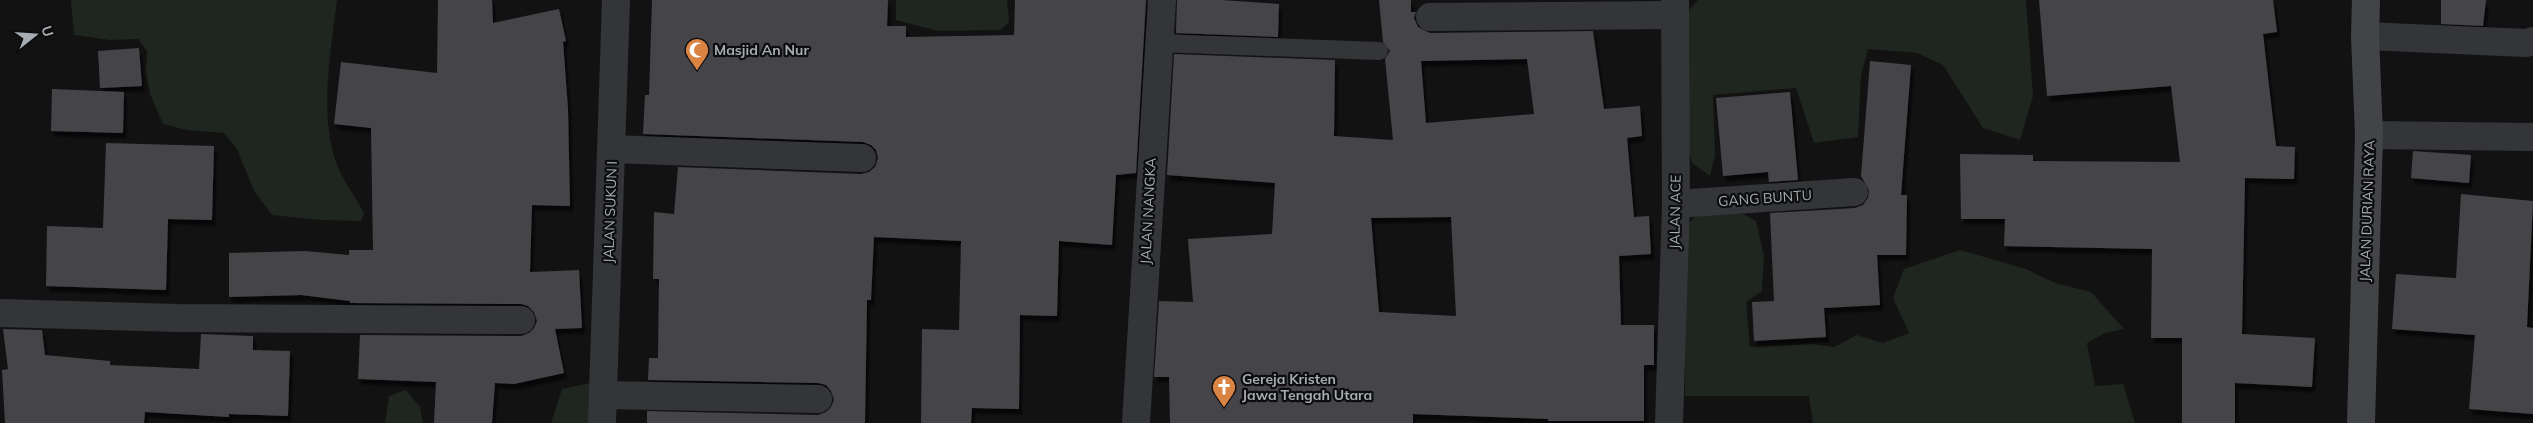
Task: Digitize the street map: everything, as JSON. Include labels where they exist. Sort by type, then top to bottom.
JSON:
[{"type":"main road","name":"JALAN DURIAN RAYA","points":[[2361,423],[2369,135],[2365,36],[2366,0]]},
{"type":"street","name":"JALAN SUKUN I","points":[[602,423],[616,0]]},
{"type":"street","name":"JALAN NANGKA","points":[[1136,423],[1162,0]]},
{"type":"street","points":[[1430,17],[1675,8]]},
{"type":"street","name":"JALAN ACE","points":[[1669,423],[1676,204],[1675,8]]},
{"type":"street","points":[[2365,36],[2526,43],[2533,41]]},
{"type":"street","points":[[2369,135],[2533,137]]},
{"type":"street","points":[[612,149],[862,158]]},
{"type":"street","name":"GANG BUNTU","points":[[1676,204],[1854,192]]},
{"type":"street","points":[[0,312],[178,318],[521,320]]},
{"type":"street","points":[[603,395],[818,399]]},
{"type":"lane","points":[[1158,43],[1378,51]]},
{"type":"shaded area","points":[[71,0],[337,0],[329,62],[327,106],[329,127],[332,148],[338,167],[364,213],[361,221],[320,220],[272,215],[254,191],[237,149],[224,133],[187,130],[163,124],[150,94],[146,71],[147,51],[138,39],[110,40],[74,35]]},
{"type":"shaded area","points":[[896,0],[1007,0],[1009,22],[1000,30],[938,31],[896,20]]},
{"type":"shaded area","points":[[1698,0],[2026,0],[2033,96],[2020,140],[1983,128],[1943,65],[1917,53],[1868,49],[1861,76],[1858,137],[1814,143],[1796,88],[1713,95],[1715,155],[1710,176],[1692,163],[1685,132],[1683,74],[1689,10]]},
{"type":"shaded area","points":[[1736,210],[1756,221],[1764,256],[1762,291],[1746,302],[1750,347],[1812,344],[1834,347],[1857,335],[1883,343],[1909,333],[1893,298],[1904,269],[1960,250],[2026,269],[2055,283],[2091,292],[2124,329],[2105,333],[2087,343],[2095,386],[2123,384],[2135,423],[1813,423],[1809,396],[1685,396],[1686,226],[1700,211]]},
{"type":"shaded area","points":[[590,383],[598,423],[551,423],[562,389]]},
{"type":"shaded area","points":[[406,390],[420,407],[423,423],[385,423],[389,396]]},
{"type":"building","points":[[438,0],[492,0],[493,23],[559,9],[566,41],[563,42],[568,109],[570,206],[532,205],[530,272],[579,270],[582,328],[555,329],[564,373],[514,384],[495,383],[492,423],[434,423],[436,382],[358,379],[360,335],[521,336],[529,333],[537,321],[534,312],[528,306],[521,304],[350,303],[350,301],[301,295],[229,297],[229,253],[305,251],[349,255],[349,250],[373,250],[371,128],[334,124],[341,62],[437,73]]},
{"type":"building","points":[[652,0],[888,0],[887,26],[906,26],[906,37],[1014,35],[1015,0],[1146,0],[1136,173],[1116,175],[1112,245],[1059,241],[1057,316],[1020,315],[1019,409],[972,408],[971,423],[921,423],[922,329],[959,330],[961,241],[874,237],[871,300],[867,300],[865,423],[647,423],[647,411],[818,415],[826,412],[834,400],[831,391],[826,385],[818,383],[648,380],[649,358],[658,358],[659,279],[653,279],[654,212],[674,214],[678,167],[861,174],[869,172],[875,167],[878,158],[876,150],[871,145],[863,142],[643,134],[645,95],[649,95]]},
{"type":"building","points":[[1177,0],[1221,0],[1279,4],[1278,37],[1176,33]]},
{"type":"building","points":[[1379,0],[1411,0],[1411,12],[1416,12],[1414,18],[1418,27],[1430,33],[1593,31],[1604,109],[1640,106],[1642,136],[1627,138],[1634,217],[1649,216],[1651,254],[1619,256],[1621,325],[1654,325],[1654,365],[1644,365],[1644,421],[1548,421],[1548,419],[1413,414],[1413,423],[1170,423],[1169,377],[1154,377],[1159,301],[1193,302],[1188,239],[1272,234],[1275,183],[1167,175],[1174,54],[1335,60],[1334,136],[1393,140],[1385,59],[1390,51],[1383,42]],"holes":[[[1527,59],[1534,114],[1426,123],[1421,61]],[[1451,217],[1456,316],[1379,312],[1371,218]]]},
{"type":"building","points":[[2039,0],[2273,0],[2277,32],[2263,34],[2276,146],[2295,147],[2294,179],[2245,178],[2242,334],[2315,338],[2312,387],[2235,383],[2235,423],[2182,423],[2182,338],[2151,338],[2152,249],[2004,246],[2005,219],[1961,219],[1960,154],[2033,155],[2033,161],[2180,162],[2171,86],[2047,96]]},
{"type":"building","points":[[2441,0],[2486,0],[2483,26],[2441,24]]},
{"type":"building","points":[[139,48],[142,86],[100,88],[98,51]]},
{"type":"building","points":[[1870,61],[1911,65],[1901,195],[1907,195],[1906,255],[1877,255],[1880,305],[1824,308],[1826,337],[1754,341],[1752,302],[1774,301],[1770,213],[1855,208],[1863,205],[1868,198],[1869,190],[1861,176]]},
{"type":"building","points":[[52,89],[124,92],[123,133],[51,131]]},
{"type":"building","points":[[1790,92],[1798,180],[1769,182],[1768,172],[1723,176],[1716,98]]},
{"type":"building","points":[[106,143],[214,146],[212,220],[168,219],[166,290],[46,286],[47,226],[103,228]]},
{"type":"building","points":[[2413,151],[2471,155],[2469,183],[2411,178]]},
{"type":"building","points":[[2461,194],[2533,201],[2527,327],[2533,328],[2533,414],[2469,409],[2475,335],[2392,329],[2396,274],[2456,278]]},
{"type":"building","points":[[3,329],[42,330],[45,355],[110,361],[110,365],[199,369],[201,334],[253,336],[253,350],[290,351],[288,416],[229,414],[229,417],[145,412],[144,423],[5,423],[2,370],[8,369]]},
{"type":"place","name":"Masjid An Nur","points":[[697,71]]},
{"type":"place","name":"Gereja Kristen Jawa Tengah Utara","points":[[1224,408]]}]
